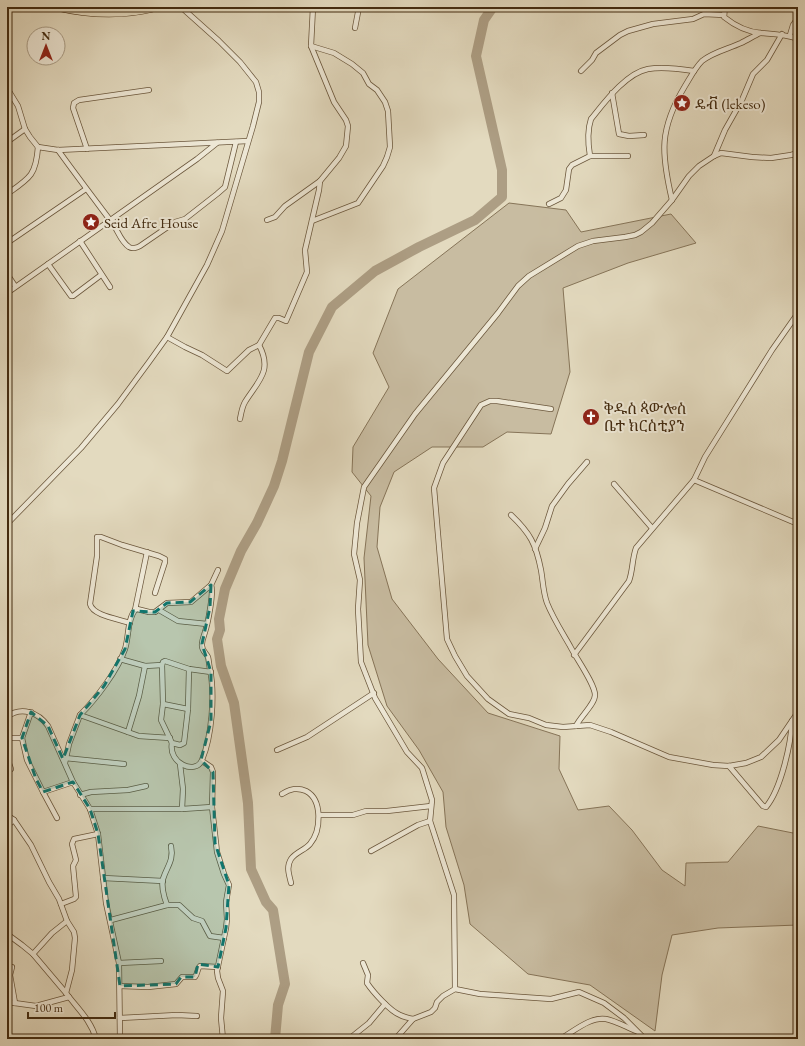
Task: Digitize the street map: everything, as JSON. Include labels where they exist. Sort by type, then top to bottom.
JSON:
[{"type":"main road","points":[[57,7],[94,14],[116,14],[137,12],[158,7]]},
{"type":"street","points":[[7,524],[81,448],[118,404],[167,337],[207,265],[222,231],[259,102],[259,92],[256,82],[240,62],[181,7]]},
{"type":"street","points":[[267,220],[275,217],[285,206],[320,181],[339,158],[346,146],[348,126],[344,114],[334,102],[311,46],[312,7]]},
{"type":"street","points":[[355,28],[359,7]]},
{"type":"street","points":[[725,7],[724,17],[732,23],[760,33],[790,35],[798,39]]},
{"type":"street","points":[[581,71],[592,60],[596,53],[620,35],[628,31],[653,24],[693,19],[704,14],[724,14]]},
{"type":"street","points":[[790,35],[798,18]]},
{"type":"street","points":[[672,200],[664,162],[664,151],[666,128],[678,97],[694,71],[702,62],[714,53],[742,43],[760,33]]},
{"type":"street","points":[[714,156],[725,130],[742,100],[753,74],[767,60],[782,34]]},
{"type":"street","points":[[311,46],[334,53],[352,64],[363,73],[369,84],[377,90],[385,102],[388,111],[390,147],[384,166],[358,204],[312,221]]},
{"type":"street","points":[[590,156],[588,129],[591,119],[612,93],[633,75],[648,69],[694,71]]},
{"type":"street","points":[[7,88],[18,106],[25,129],[30,138],[38,147],[58,150],[248,141]]},
{"type":"street","points":[[87,149],[73,108],[74,103],[79,100],[149,90]]},
{"type":"street","points":[[612,93],[619,134],[629,136],[644,135]]},
{"type":"street","points":[[7,142],[25,129]]},
{"type":"street","points":[[58,150],[125,244],[131,248],[140,246],[175,222],[185,219],[225,187],[236,142]]},
{"type":"street","points":[[7,292],[197,159],[217,143]]},
{"type":"street","points":[[7,194],[26,181],[32,174],[36,167],[38,147]]},
{"type":"street","points":[[455,989],[454,895],[430,821],[432,800],[422,768],[408,752],[374,693],[361,662],[358,608],[360,580],[354,554],[357,523],[364,487],[415,414],[498,313],[518,286],[529,276],[578,246],[593,241],[635,235],[652,223],[699,166],[714,156],[721,153],[771,158],[791,156],[798,153]]},
{"type":"street","points":[[549,204],[561,198],[566,190],[569,168],[572,165],[590,156],[628,156]]},
{"type":"street","points":[[167,337],[227,370],[249,350],[259,345],[275,318],[286,321],[307,272],[305,250],[320,181]]},
{"type":"street","points":[[7,243],[86,189]]},
{"type":"street","points":[[80,242],[110,287]]},
{"type":"street","points":[[48,264],[71,296],[101,275]]},
{"type":"street","points":[[7,274],[15,286]]},
{"type":"street","points":[[574,655],[629,581],[632,573],[633,556],[636,548],[694,480],[705,458],[772,350],[798,313]]},
{"type":"street","points":[[240,420],[245,403],[263,377],[263,353],[259,345]]},
{"type":"street","points":[[551,409],[497,401],[490,401],[481,406],[443,463],[435,483],[434,488],[447,639],[467,676],[488,700],[509,714],[529,718],[546,725],[563,728],[590,725],[611,732],[669,757],[713,766],[746,764],[761,757],[779,740],[798,712]]},
{"type":"street","points":[[535,549],[545,528],[552,506],[587,462]]},
{"type":"street","points":[[694,480],[798,524]]},
{"type":"street","points":[[614,484],[652,528]]},
{"type":"street","points":[[511,515],[525,528],[532,540],[541,569],[543,589],[547,603],[574,655],[587,676],[595,695],[593,701],[578,720],[576,726]]},
{"type":"street","points":[[130,623],[96,612],[91,608],[90,604],[97,556],[97,537],[160,556],[165,560],[155,593]]},
{"type":"street","points":[[65,764],[69,744],[80,715],[104,686],[125,649],[147,552]]},
{"type":"street","points":[[135,610],[149,612],[159,610],[167,603],[191,602],[211,585],[218,570]]},
{"type":"street","points":[[162,665],[162,720],[172,743],[172,753],[180,764],[191,766],[199,764],[202,761],[210,734],[212,695],[211,672],[207,656],[202,647],[207,624],[212,588],[211,585]]},
{"type":"street","points":[[159,610],[178,621],[207,624]]},
{"type":"street","points":[[120,659],[145,666],[162,665],[163,662],[166,661],[189,669],[211,672]]},
{"type":"street","points":[[128,732],[139,696],[145,666]]},
{"type":"street","points":[[172,743],[180,745],[184,743],[188,709],[189,669]]},
{"type":"street","points":[[277,750],[307,737],[374,693]]},
{"type":"street","points":[[163,704],[188,709]]},
{"type":"street","points":[[7,717],[20,711],[30,712],[42,718],[48,726],[73,782],[90,809],[98,834],[106,902],[119,963],[120,1038],[176,1039]]},
{"type":"street","points":[[30,712],[22,738],[27,760],[57,818]]},
{"type":"street","points":[[80,715],[139,736],[170,738]]},
{"type":"street","points":[[729,766],[763,806],[766,807],[779,781],[792,734],[792,721]]},
{"type":"street","points":[[7,738],[22,738]]},
{"type":"street","points":[[7,758],[11,769],[7,772]]},
{"type":"street","points":[[65,758],[124,764]]},
{"type":"street","points":[[202,761],[211,767],[212,807],[217,852],[229,885],[226,902],[227,919],[218,967],[218,978],[223,991],[220,1018],[222,1039]]},
{"type":"street","points":[[180,764],[183,789],[182,809]]},
{"type":"street","points":[[44,792],[73,782]]},
{"type":"street","points":[[80,795],[91,792],[128,790],[146,786]]},
{"type":"street","points":[[282,794],[290,789],[303,790],[309,793],[317,806],[320,815],[313,840],[308,846],[295,854],[289,863],[288,869],[291,883]]},
{"type":"street","points":[[320,815],[353,816],[366,811],[387,811],[431,806]]},
{"type":"street","points":[[90,809],[182,809],[212,807]]},
{"type":"street","points":[[7,814],[14,820],[31,845],[61,904],[67,921],[74,932],[75,938],[72,970],[67,995]]},
{"type":"street","points":[[7,826],[14,820]]},
{"type":"street","points":[[371,851],[418,825],[430,821]]},
{"type":"street","points":[[61,904],[76,897],[73,866],[76,860],[72,844],[74,839],[98,834]]},
{"type":"street","points":[[167,904],[163,881],[172,860],[173,855],[171,846]]},
{"type":"street","points":[[103,878],[163,881]]},
{"type":"street","points":[[111,920],[167,904],[179,905],[193,918],[202,921],[210,936],[224,938]]},
{"type":"street","points":[[33,954],[52,933],[67,921]]},
{"type":"street","points":[[7,934],[33,954],[89,1022],[94,1030],[96,1039]]},
{"type":"street","points":[[119,963],[161,961]]},
{"type":"street","points":[[363,963],[368,975],[367,983],[384,1004],[398,1015],[413,1019]]},
{"type":"street","points":[[120,986],[148,987],[176,984],[182,977],[195,976],[198,973],[198,968],[200,966],[218,967]]},
{"type":"street","points":[[12,967],[10,975],[15,1004]]},
{"type":"street","points":[[398,1038],[413,1019],[431,1012],[444,996],[455,989],[480,994],[551,999],[579,992],[604,1003],[624,1018],[645,1039]]},
{"type":"street","points":[[8,1004],[36,1006],[67,995]]},
{"type":"street","points":[[349,1039],[369,1023],[384,1004]]},
{"type":"street","points":[[120,1018],[177,1015],[197,1016]]},
{"type":"street","points":[[560,1039],[590,1022],[599,1019],[615,1022],[639,1032]]},
{"type":"highlighted area","points":[[211,585],[210,607],[202,644],[211,672],[211,721],[201,760],[213,772],[215,843],[229,885],[226,928],[218,967],[198,964],[195,977],[181,977],[176,984],[120,986],[98,834],[90,809],[73,782],[43,792],[36,779],[22,738],[31,712],[48,726],[63,759],[80,715],[104,686],[125,649],[133,611],[155,612],[167,603],[190,602]]},
{"type":"shaded area","points":[[509,203],[566,210],[581,232],[671,214],[696,243],[628,263],[563,288],[570,372],[551,434],[507,432],[483,447],[432,447],[394,472],[380,507],[377,547],[392,599],[438,659],[488,713],[560,736],[559,769],[578,810],[609,806],[632,830],[662,870],[685,886],[686,863],[728,862],[758,826],[798,834],[798,925],[718,928],[672,935],[662,975],[655,1031],[590,985],[528,974],[470,924],[464,885],[446,827],[443,792],[419,750],[387,706],[368,645],[364,558],[371,496],[352,472],[353,447],[389,387],[373,353],[398,289]]},
{"type":"waterway","points":[[275,1039],[278,1005],[285,984],[273,910],[266,902],[251,869],[248,803],[234,703],[221,666],[217,639],[220,630],[219,619],[225,589],[241,551],[257,523],[274,486],[282,461],[309,352],[332,307],[375,271],[419,247],[475,220],[502,197],[502,170],[476,56],[484,20],[493,7]]},
{"type":"place","name":"ዴቭ (lekeso)","points":[[682,103]]},
{"type":"place","name":"Seid Afre House","points":[[91,222]]},
{"type":"place","name":"ቅዱስ ጳውሎስ ቤተ ክርስቲያን","points":[[591,417]]}]
